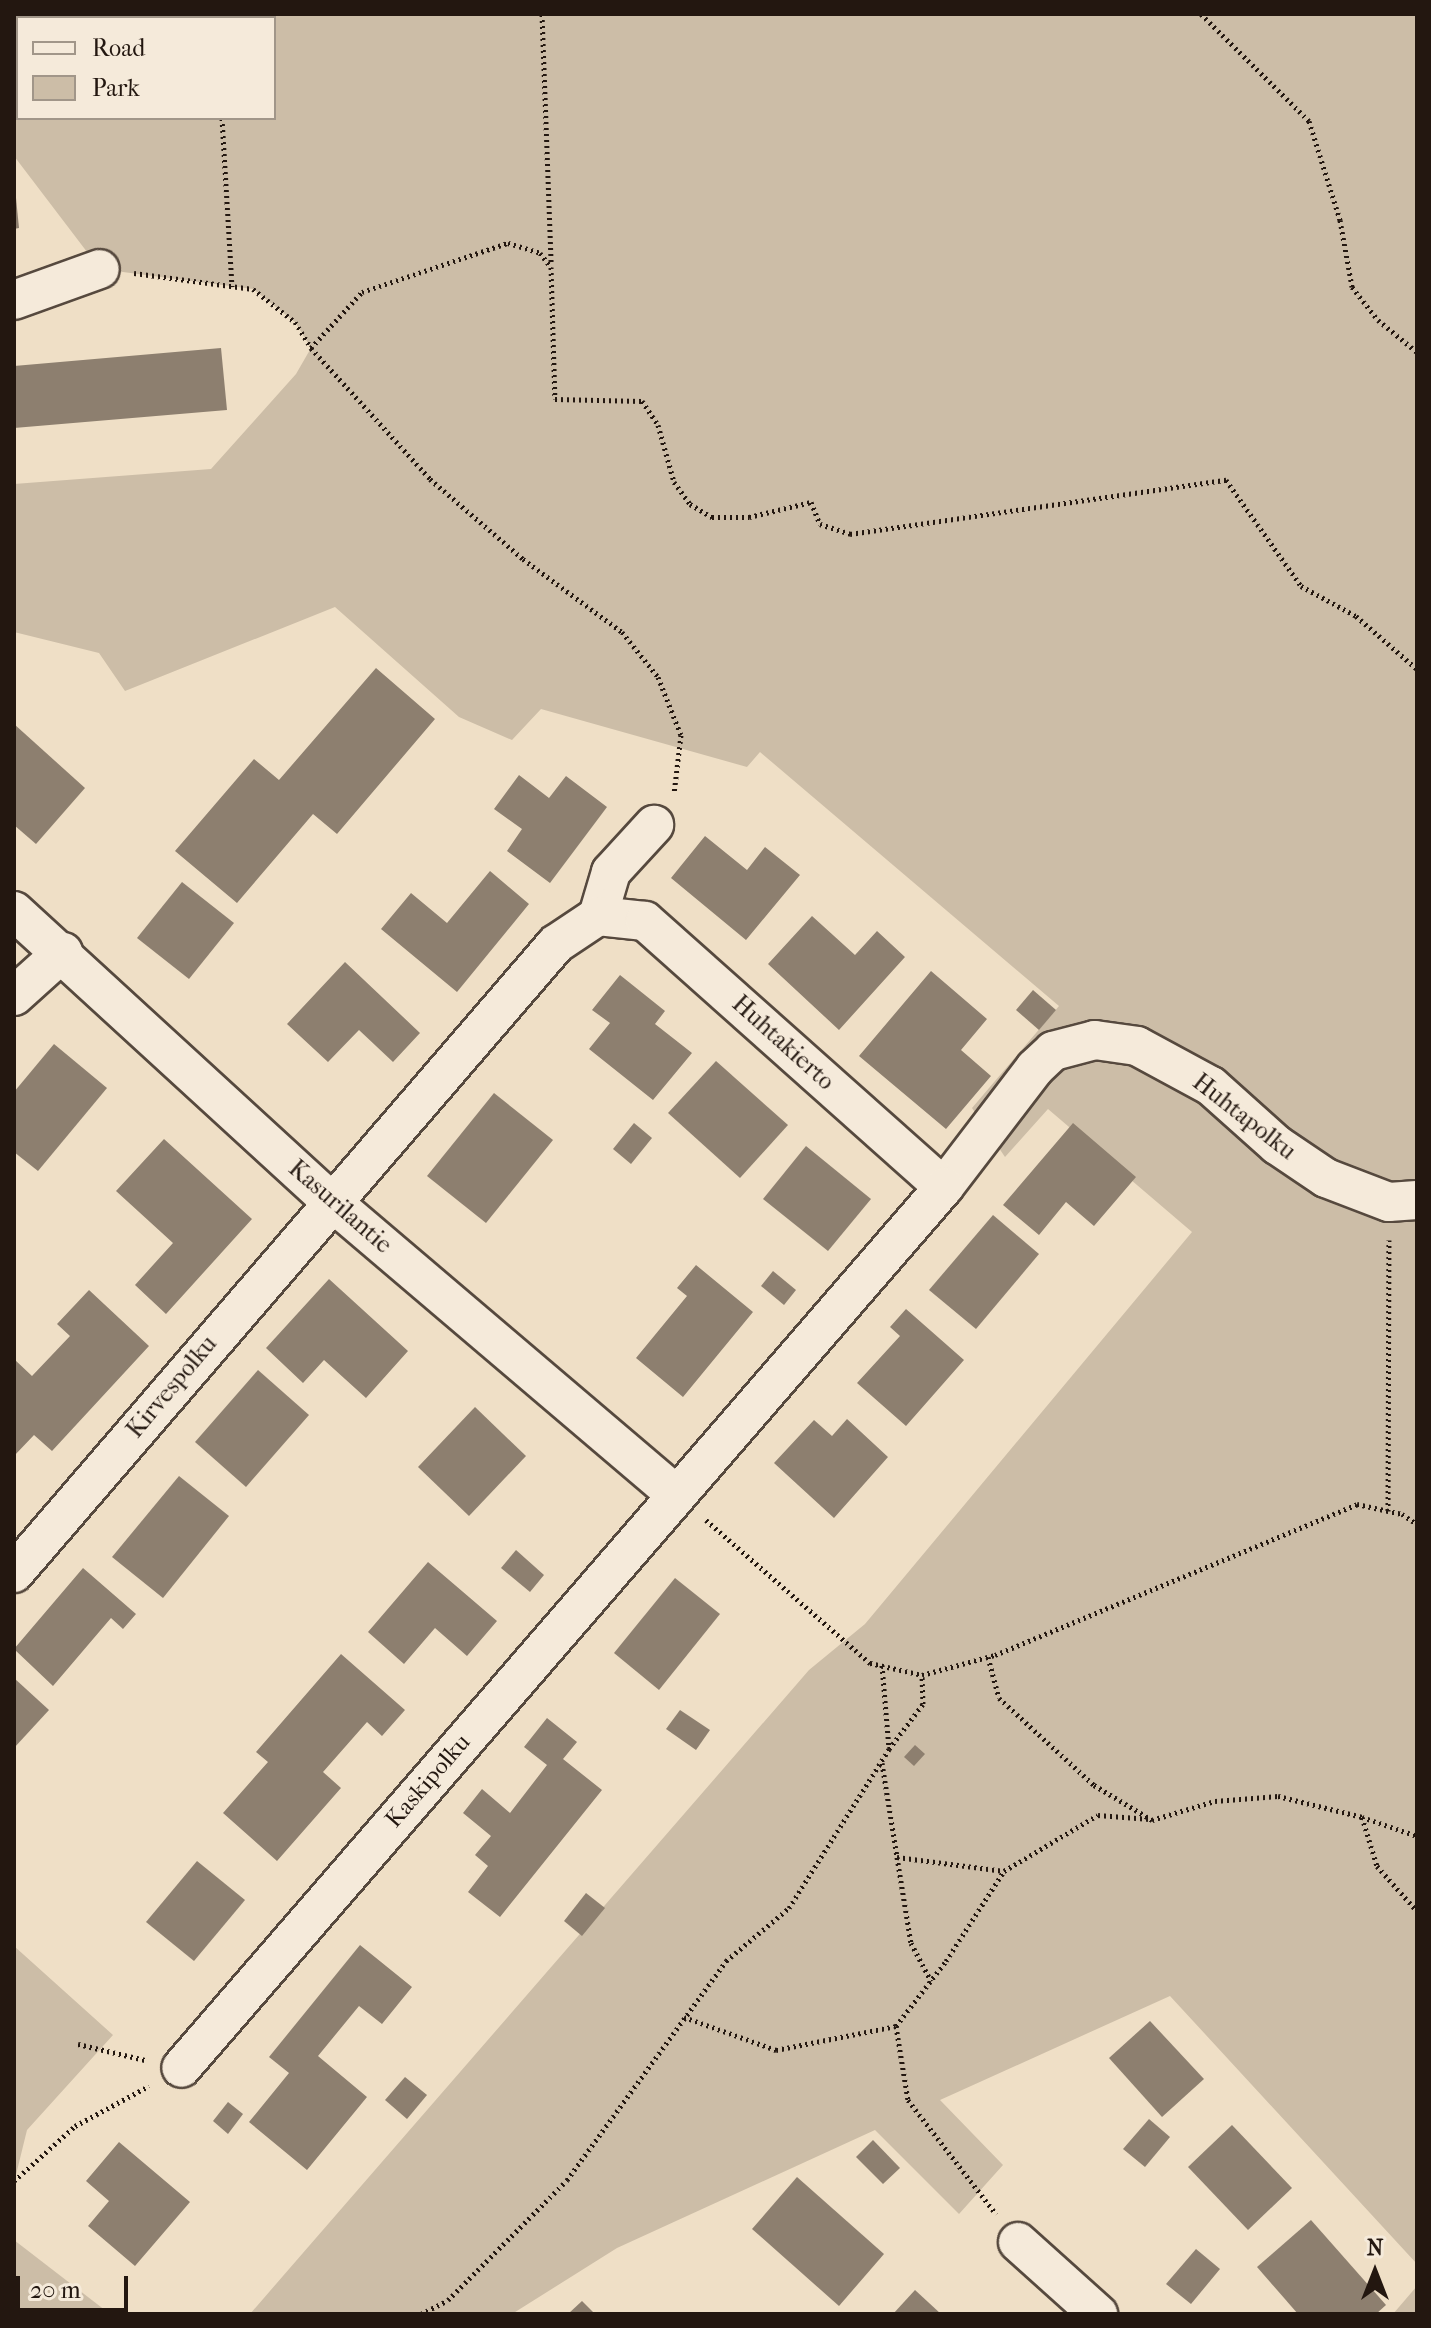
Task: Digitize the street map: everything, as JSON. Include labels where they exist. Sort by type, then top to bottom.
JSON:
[{"type":"street","points":[[14,300],[100,269]]},
{"type":"street","points":[[331,1201],[556,944],[598,916],[611,872],[654,825]]},
{"type":"street","name":"Kasurilantie","points":[[14,911],[63,952],[331,1201],[675,1494]]},
{"type":"street","name":"Huhtakierto","points":[[598,916],[645,921],[944,1187]]},
{"type":"street","points":[[14,996],[63,952]]},
{"type":"street","name":"Huhtapolku","points":[[944,1187],[1035,1068],[1053,1051],[1095,1040],[1137,1046],[1158,1055],[1211,1086],[1277,1145],[1326,1178],[1403,1201]]},
{"type":"street","points":[[675,1494],[944,1187]]},
{"type":"street","name":"Kirvespolku","points":[[14,1573],[331,1201]]},
{"type":"street","name":"Kaskipolku","points":[[181,2068],[675,1494]]},
{"type":"street","points":[[1018,2242],[1098,2314]]},
{"type":"path","points":[[542,14],[555,399],[642,401],[658,425],[674,482],[690,504],[712,517],[749,517],[811,502],[820,524],[850,534],[1226,480],[1301,586],[1356,616],[1417,669]]},
{"type":"path","points":[[1201,14],[1309,121],[1340,220],[1352,287],[1378,320],[1417,352]]},
{"type":"path","points":[[222,120],[232,287]]},
{"type":"path","points":[[311,348],[362,292],[508,243],[540,253],[551,267]]},
{"type":"path","points":[[100,269],[253,289],[295,322],[311,348],[430,479],[523,559],[622,632],[658,677],[681,735],[676,791],[654,825]]},
{"type":"path","points":[[1388,1511],[1403,1201]]},
{"type":"path","points":[[675,1494],[870,1663],[922,1675],[988,1657],[1310,1520],[1357,1504],[1388,1511],[1417,1524]]},
{"type":"path","points":[[988,1657],[999,1698],[1094,1785],[1152,1820]]},
{"type":"path","points":[[882,1665],[889,1749]]},
{"type":"path","points":[[421,2314],[448,2300],[567,2180],[726,1961],[789,1908],[889,1749],[923,1704],[922,1675]]},
{"type":"path","points":[[882,1761],[911,1943],[931,1981]]},
{"type":"path","points":[[684,2017],[776,2050],[896,2026],[931,1981],[1004,1871],[1098,1815],[1152,1820],[1215,1801],[1278,1796],[1362,1817],[1417,1836]]},
{"type":"path","points":[[1362,1817],[1377,1866],[1417,1911]]},
{"type":"path","points":[[897,1857],[1004,1871]]},
{"type":"path","points":[[896,2026],[908,2100],[1018,2242]]},
{"type":"path","points":[[78,2044],[181,2068]]},
{"type":"path","points":[[14,2181],[75,2126],[181,2068]]},
{"type":"green space","points":[[14,14],[1417,14],[1417,2264],[1170,1996],[940,2100],[1003,2165],[959,2214],[875,2130],[617,2248],[512,2314],[250,2314],[809,1670],[865,1624],[1192,1232],[1048,1109],[1005,1157],[972,1108],[1059,1006],[760,752],[747,767],[541,709],[512,740],[459,717],[335,607],[125,691],[99,653],[14,632],[14,484],[211,469],[296,374],[311,348],[295,322],[253,289],[100,269],[14,156]]},
{"type":"green space","points":[[14,1946],[113,2035],[27,2130],[14,2183]]},
{"type":"green space","points":[[14,2240],[110,2314],[14,2314]]},
{"type":"green space","points":[[1417,2286],[1417,2314],[1393,2314]]},
{"type":"building","points":[[14,199],[19,228],[14,229]]},
{"type":"building","points":[[221,348],[227,410],[14,428],[14,366]]},
{"type":"building","points":[[376,668],[435,719],[337,834],[313,814],[237,903],[175,851],[254,759],[279,780]]},
{"type":"building","points":[[14,724],[85,788],[36,844],[14,825]]},
{"type":"building","points":[[519,775],[549,798],[566,776],[607,807],[550,883],[507,851],[522,829],[494,809]]},
{"type":"building","points":[[705,836],[747,870],[765,847],[800,875],[746,940],[671,878]]},
{"type":"building","points":[[490,871],[529,904],[457,992],[381,929],[411,893],[447,923]]},
{"type":"building","points":[[182,882],[234,923],[189,979],[137,938]]},
{"type":"building","points":[[812,916],[855,955],[877,931],[905,957],[839,1030],[768,964]]},
{"type":"building","points":[[345,962],[420,1033],[393,1062],[359,1030],[328,1062],[287,1024]]},
{"type":"building","points":[[931,971],[987,1019],[961,1050],[991,1076],[946,1129],[859,1056]]},
{"type":"building","points":[[620,975],[665,1011],[655,1024],[692,1053],[653,1100],[589,1049],[610,1023],[592,1010]]},
{"type":"building","points":[[1033,990],[1056,1010],[1039,1030],[1016,1010]]},
{"type":"building","points":[[54,1044],[107,1088],[38,1171],[14,1152],[14,1092]]},
{"type":"building","points":[[716,1061],[788,1125],[740,1178],[668,1113]]},
{"type":"building","points":[[494,1093],[553,1140],[486,1223],[427,1176]]},
{"type":"building","points":[[634,1123],[652,1138],[631,1164],[613,1149]]},
{"type":"building","points":[[1073,1123],[1136,1177],[1094,1226],[1066,1202],[1039,1235],[1003,1205]]},
{"type":"building","points":[[164,1139],[252,1219],[166,1314],[135,1285],[173,1243],[116,1191]]},
{"type":"building","points":[[806,1146],[871,1199],[828,1251],[763,1199]]},
{"type":"building","points":[[993,1215],[1039,1254],[976,1329],[929,1290]]},
{"type":"building","points":[[696,1265],[753,1312],[683,1397],[636,1358],[687,1296],[677,1288]]},
{"type":"building","points":[[773,1271],[796,1290],[784,1305],[761,1286]]},
{"type":"building","points":[[329,1279],[408,1351],[366,1398],[324,1360],[303,1383],[266,1348]]},
{"type":"building","points":[[89,1290],[149,1346],[52,1451],[34,1435],[14,1456],[14,1359],[32,1376],[70,1336],[57,1324]]},
{"type":"building","points":[[906,1309],[964,1360],[906,1426],[857,1383],[900,1336],[890,1327]]},
{"type":"building","points":[[258,1370],[309,1415],[246,1487],[195,1442]]},
{"type":"building","points":[[475,1407],[526,1456],[469,1516],[418,1467]]},
{"type":"building","points":[[847,1419],[888,1457],[834,1518],[774,1463],[814,1420],[832,1436]]},
{"type":"building","points":[[179,1476],[229,1516],[163,1598],[112,1557]]},
{"type":"building","points":[[516,1550],[544,1575],[530,1592],[501,1568]]},
{"type":"building","points":[[428,1562],[497,1621],[467,1656],[435,1628],[404,1664],[368,1632]]},
{"type":"building","points":[[83,1568],[136,1614],[123,1629],[111,1618],[53,1686],[14,1649]]},
{"type":"building","points":[[675,1578],[720,1614],[659,1690],[614,1653]]},
{"type":"building","points":[[341,1654],[405,1710],[382,1736],[367,1722],[323,1772],[341,1788],[277,1861],[223,1813],[268,1762],[256,1752]]},
{"type":"building","points":[[14,1678],[49,1710],[14,1748]]},
{"type":"building","points":[[680,1710],[710,1730],[696,1750],[666,1729]]},
{"type":"building","points":[[547,1718],[577,1742],[563,1759],[602,1790],[500,1917],[468,1892],[488,1866],[475,1855],[491,1836],[463,1813],[482,1789],[510,1813],[547,1765],[524,1747]]},
{"type":"building","points":[[915,1745],[925,1754],[914,1766],[904,1757]]},
{"type":"building","points":[[197,1861],[245,1900],[194,1961],[146,1922]]},
{"type":"building","points":[[586,1893],[605,1908],[582,1936],[564,1921]]},
{"type":"building","points":[[360,1945],[412,1987],[382,2024],[359,2006],[318,2056],[367,2097],[307,2170],[249,2122],[289,2073],[269,2057]]},
{"type":"building","points":[[1150,2021],[1204,2079],[1162,2117],[1109,2058]]},
{"type":"building","points":[[405,2077],[427,2095],[407,2119],[385,2100]]},
{"type":"building","points":[[228,2102],[243,2114],[228,2134],[213,2121]]},
{"type":"building","points":[[1149,2119],[1170,2137],[1145,2167],[1123,2149]]},
{"type":"building","points":[[1232,2125],[1292,2188],[1248,2230],[1188,2167]]},
{"type":"building","points":[[873,2140],[900,2168],[883,2184],[856,2157]]},
{"type":"building","points":[[119,2142],[190,2202],[135,2266],[88,2226],[109,2201],[86,2181]]},
{"type":"building","points":[[797,2177],[884,2254],[839,2306],[752,2229]]},
{"type":"building","points":[[1311,2220],[1386,2305],[1376,2314],[1298,2314],[1257,2267]]},
{"type":"building","points":[[1196,2249],[1220,2269],[1191,2304],[1166,2284]]},
{"type":"building","points":[[915,2290],[941,2314],[893,2314]]},
{"type":"building","points":[[582,2301],[595,2314],[568,2314]]}]
